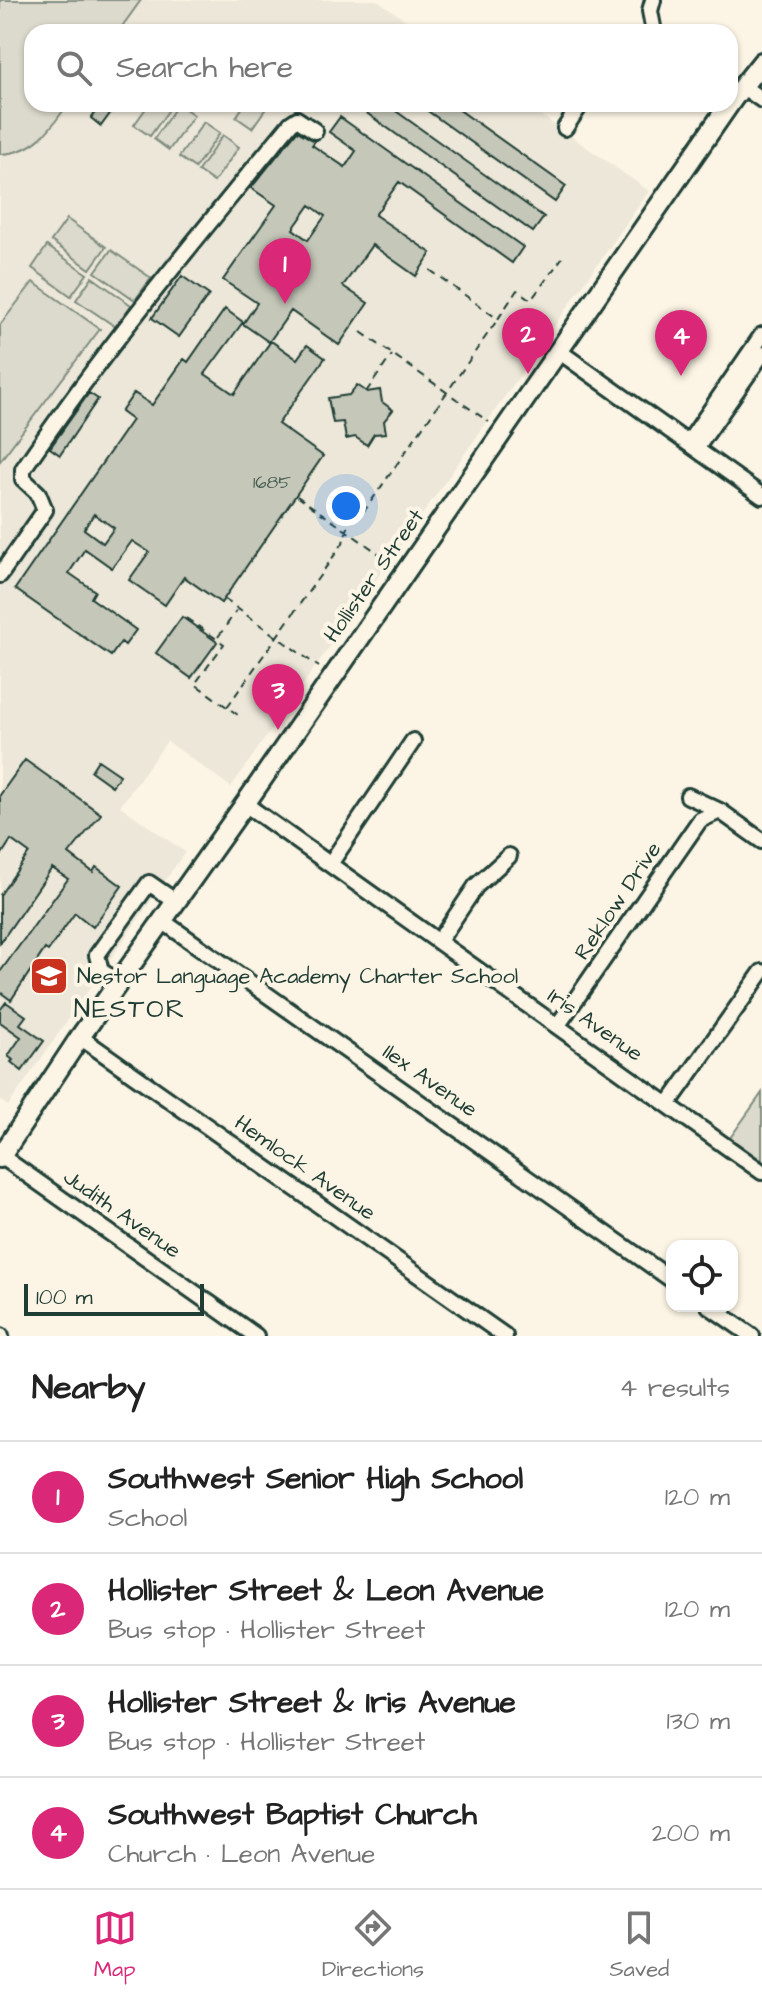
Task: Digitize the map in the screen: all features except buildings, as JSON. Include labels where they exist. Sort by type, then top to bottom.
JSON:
[{"type":"main road","name":"Hollister Street","points":[[738,90],[762,62]]},
{"type":"main road","name":"Hollister Street","points":[[1,1157],[80,1037],[560,352],[722,112]]},
{"type":"street","points":[[651,24],[653,0]]},
{"type":"street","points":[[738,93],[762,100]]},
{"type":"street","points":[[565,128],[576,112]]},
{"type":"street","points":[[0,575],[45,510],[38,493],[23,479],[23,469],[71,398],[162,280],[291,123],[297,119],[315,131]]},
{"type":"street","points":[[692,446],[762,335]]},
{"type":"street","points":[[560,352],[762,496]]},
{"type":"street","points":[[692,446],[762,354]]},
{"type":"street","points":[[330,864],[413,741]]},
{"type":"street","points":[[688,796],[720,811],[762,841]]},
{"type":"street","name":"Iris Avenue","points":[[245,804],[762,1172]]},
{"type":"street","name":"Reklow Drive","points":[[558,1025],[700,820],[720,811]]},
{"type":"street","points":[[439,941],[476,886],[509,856]]},
{"type":"street","points":[[118,982],[101,971],[97,955],[149,883],[175,901]]},
{"type":"street","name":"Ilex Avenue","points":[[161,920],[666,1276]]},
{"type":"street","points":[[669,1103],[762,972]]},
{"type":"street","name":"Hemlock Avenue","points":[[80,1037],[505,1336]]},
{"type":"street","name":"Judith Avenue","points":[[1,1157],[256,1336]]},
{"type":"street","points":[[718,1312],[752,1336]]},
{"type":"path","points":[[227,707],[343,543],[345,530],[356,515],[365,510],[517,290],[531,300],[562,258]]},
{"type":"path","points":[[430,270],[498,319]]},
{"type":"path","points":[[361,332],[490,423]]},
{"type":"path","points":[[366,392],[393,354]]},
{"type":"path","points":[[297,496],[392,563]]},
{"type":"path","points":[[224,599],[319,667]]},
{"type":"path","points":[[217,639],[238,609]]},
{"type":"path","points":[[186,618],[224,644],[195,684],[238,715]]},
{"type":"shaded area","points":[[0,0],[377,0],[411,24],[24,24],[24,112],[536,112],[649,191],[231,787],[167,741],[120,806],[185,852],[8,1106],[0,1100]]},
{"type":"shaded area","points":[[0,0],[141,0],[124,24],[24,24],[24,112],[62,112],[32,145],[0,154]]},
{"type":"shaded area","points":[[143,112],[167,112],[150,136],[134,125]]},
{"type":"shaded area","points":[[173,112],[194,115],[169,150],[154,139]]},
{"type":"shaded area","points":[[239,112],[263,112],[252,128],[236,117]]},
{"type":"shaded area","points":[[204,122],[220,133],[195,168],[179,157]]},
{"type":"shaded area","points":[[223,135],[239,147],[214,182],[198,171]]},
{"type":"shaded area","points":[[67,219],[106,247],[90,269],[51,241]]},
{"type":"shaded area","points":[[47,246],[87,274],[71,296],[32,268]]},
{"type":"shaded area","points":[[111,250],[151,278],[135,300],[95,272]]},
{"type":"shaded area","points":[[92,277],[131,305],[116,327],[76,300]]},
{"type":"shaded area","points":[[33,282],[100,329],[0,461],[0,325]]},
{"type":"shaded area","points":[[762,1093],[762,1161],[730,1138]]},
{"type":"place","name":"Southwest Senior High School","points":[[285,304]]},
{"type":"place","name":"Hollister Street & Leon Avenue","points":[[528,374]]},
{"type":"place","name":"Southwest Baptist Church","points":[[681,376]]},
{"type":"place","name":"Hollister Street & Iris Avenue","points":[[278,730]]},
{"type":"place","name":"Nestor Language Academy Charter School","points":[[49,976]]},
{"type":"district","name":"NESTOR","points":[[130,1009]]}]
